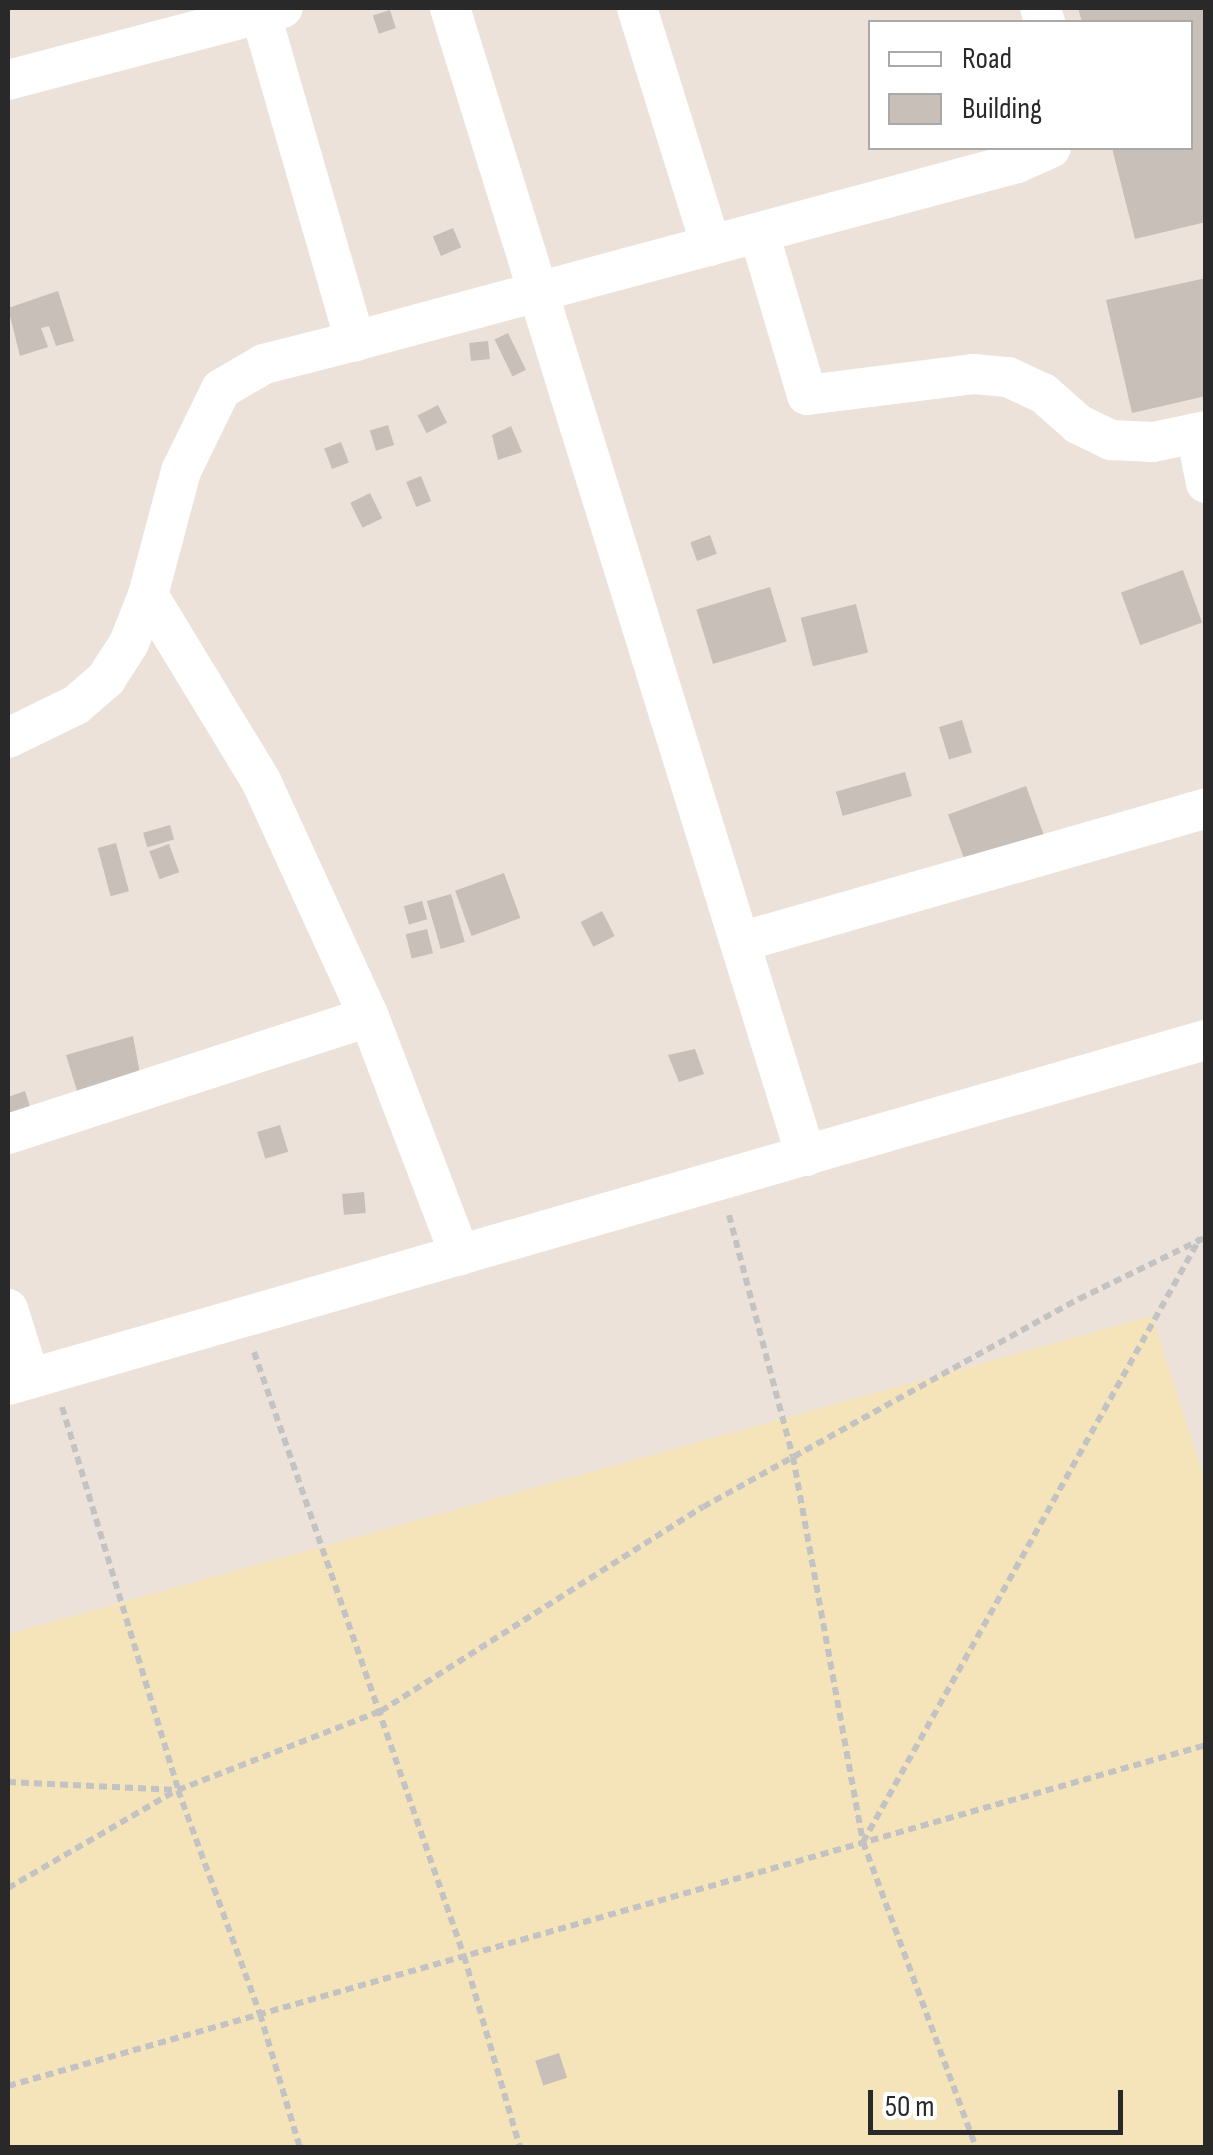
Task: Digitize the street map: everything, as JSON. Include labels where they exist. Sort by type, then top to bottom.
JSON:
[{"type":"street","points":[[450,8],[806,1156]]},
{"type":"street","points":[[637,8],[711,246]]},
{"type":"street","points":[[8,80],[267,10],[355,340]]},
{"type":"street","points":[[8,738],[76,705],[106,678],[129,643],[148,595],[182,471],[221,389],[264,364],[1017,163],[1046,150]]},
{"type":"street","points":[[759,233],[807,395],[973,374],[1008,378],[1042,393],[1078,424],[1112,440],[1152,442],[1201,432],[1206,483]]},
{"type":"street","points":[[148,595],[261,781],[369,1017],[460,1255]]},
{"type":"street","points":[[740,942],[1206,808]]},
{"type":"street","points":[[8,1134],[369,1017]]},
{"type":"street","points":[[8,1310],[29,1379],[1206,1040]]},
{"type":"path","points":[[720,1180],[793,1457],[863,1842],[976,2148]]},
{"type":"path","points":[[8,1888],[178,1790],[381,1711],[702,1507],[1079,1299],[1203,1238]]},
{"type":"path","points":[[863,1842],[1203,1238]]},
{"type":"path","points":[[242,1318],[464,1956],[520,2148]]},
{"type":"path","points":[[29,1379],[260,2014],[300,2148]]},
{"type":"path","points":[[8,2086],[1206,1744]]},
{"type":"path","points":[[8,1782],[178,1790]]},
{"type":"sand","points":[[1152,1316],[1205,1481],[1205,2147],[8,2148],[8,1634]]},
{"type":"building","points":[[1078,8],[1206,8],[1206,222],[1135,239],[1113,150],[1193,150],[1193,20],[1081,20]]},
{"type":"building","points":[[390,10],[396,28],[379,34],[373,16]]},
{"type":"building","points":[[453,228],[461,247],[441,256],[433,237]]},
{"type":"building","points":[[1206,278],[1206,396],[1132,413],[1106,300]]},
{"type":"building","points":[[58,291],[74,341],[56,346],[49,326],[41,328],[48,347],[20,356],[8,308]]},
{"type":"building","points":[[508,333],[526,370],[512,376],[495,340]]},
{"type":"building","points":[[488,341],[490,359],[471,361],[469,343]]},
{"type":"building","points":[[438,405],[447,423],[427,433],[418,415]]},
{"type":"building","points":[[388,425],[394,445],[376,451],[370,431]]},
{"type":"building","points":[[511,426],[522,452],[498,460],[492,435]]},
{"type":"building","points":[[341,442],[349,463],[332,469],[324,448]]},
{"type":"building","points":[[421,476],[431,501],[416,507],[406,482]]},
{"type":"building","points":[[370,493],[382,518],[363,528],[350,503]]},
{"type":"building","points":[[710,535],[717,554],[697,561],[690,542]]},
{"type":"building","points":[[1183,570],[1202,623],[1140,645],[1121,593]]},
{"type":"building","points":[[770,587],[787,642],[713,664],[696,610]]},
{"type":"building","points":[[856,604],[868,653],[813,666],[801,618]]},
{"type":"building","points":[[962,720],[972,753],[949,760],[939,727]]},
{"type":"building","points":[[905,772],[912,796],[843,816],[836,792]]},
{"type":"building","points":[[1026,786],[1044,837],[966,865],[948,814]]},
{"type":"building","points":[[170,825],[174,839],[147,847],[143,833]]},
{"type":"building","points":[[116,843],[129,891],[111,896],[98,848]]},
{"type":"building","points":[[169,844],[179,872],[160,879],[149,851]]},
{"type":"building","points":[[504,873],[520,918],[472,936],[455,891]]},
{"type":"building","points":[[451,894],[465,942],[441,949],[427,901]]},
{"type":"building","points":[[422,901],[427,919],[409,925],[404,906]]},
{"type":"building","points":[[602,911],[615,936],[593,947],[581,922]]},
{"type":"building","points":[[427,929],[433,953],[412,959],[406,934]]},
{"type":"building","points":[[133,1036],[141,1079],[80,1101],[66,1055]]},
{"type":"building","points":[[695,1049],[704,1074],[679,1082],[668,1055]]},
{"type":"building","points":[[25,1091],[32,1113],[8,1120],[8,1097]]},
{"type":"building","points":[[280,1125],[288,1152],[265,1159],[257,1132]]},
{"type":"building","points":[[364,1192],[366,1213],[344,1215],[342,1194]]},
{"type":"building","points":[[559,2053],[567,2078],[543,2085],[535,2061]]}]
